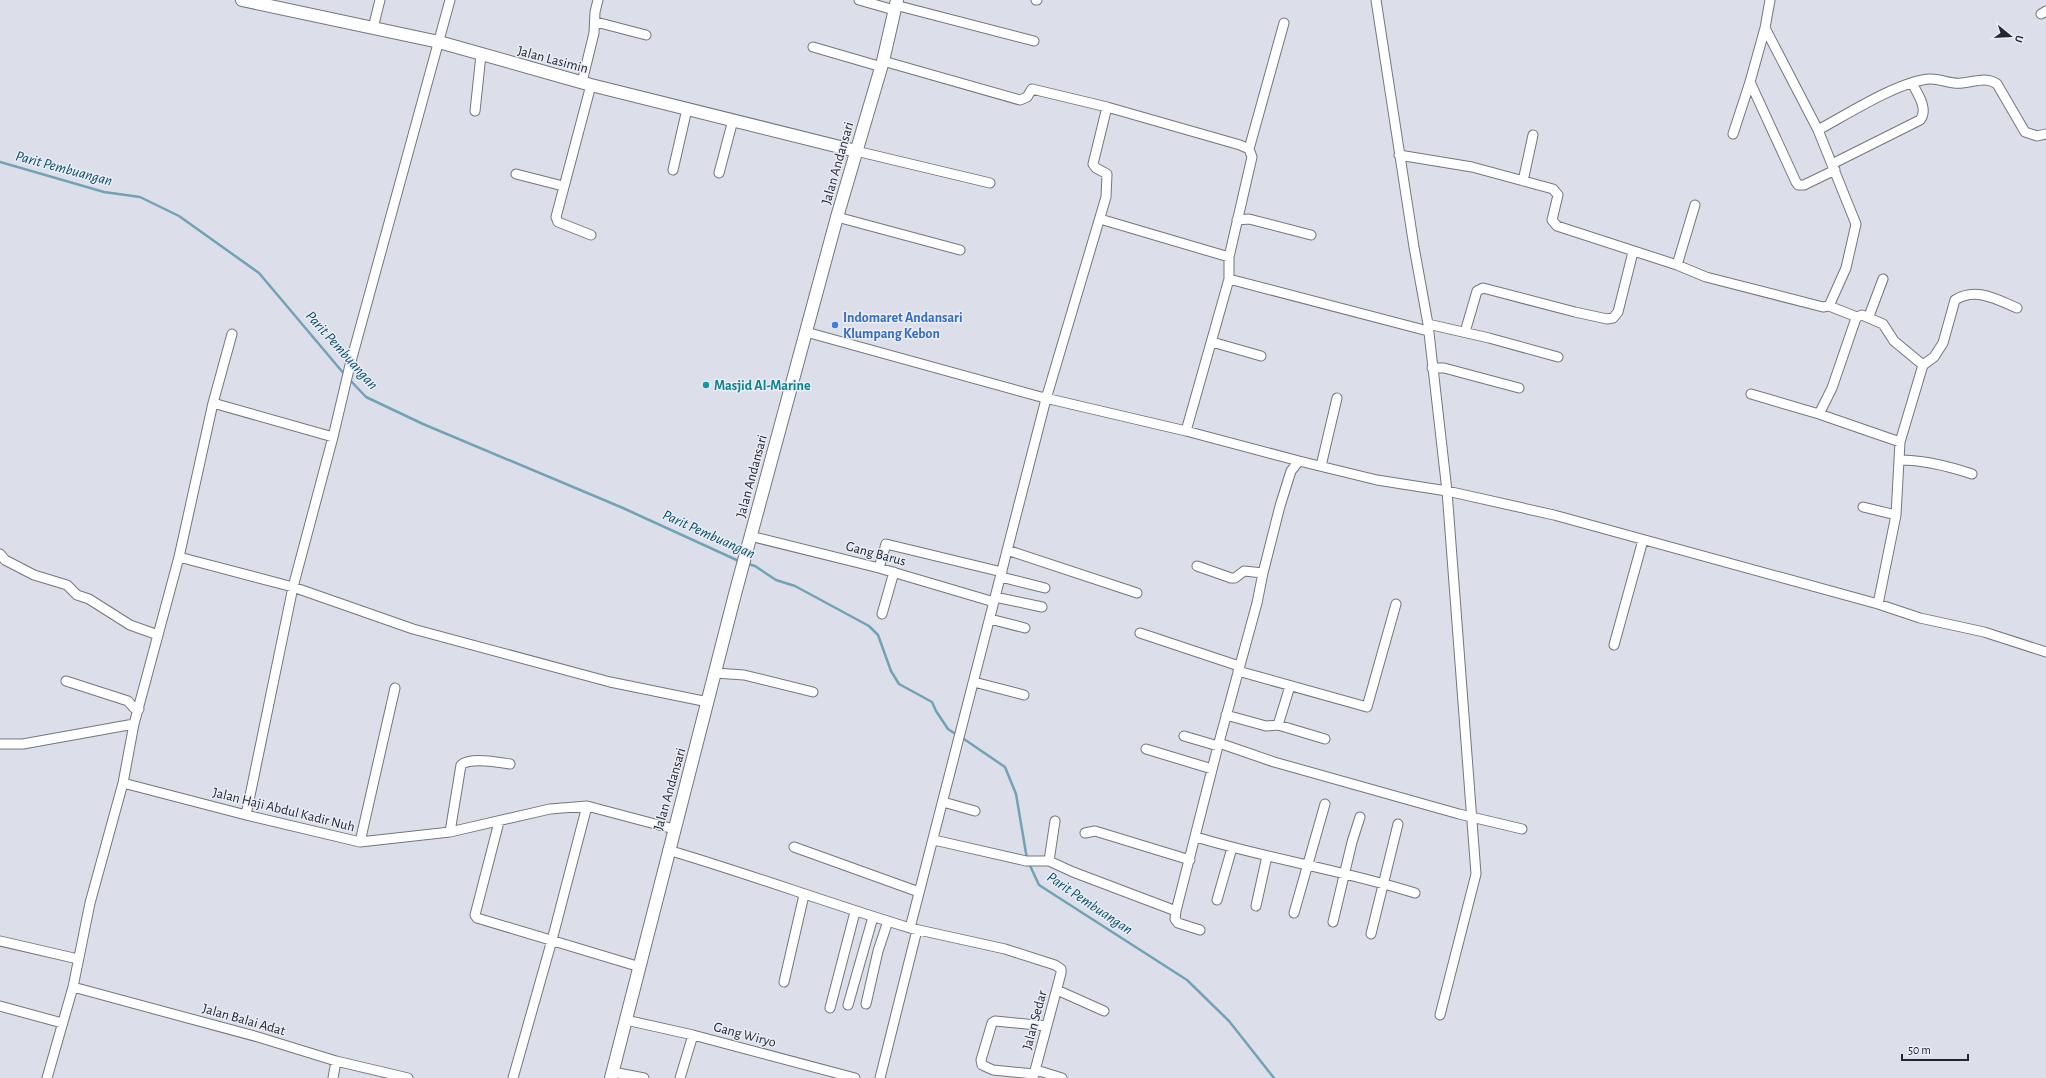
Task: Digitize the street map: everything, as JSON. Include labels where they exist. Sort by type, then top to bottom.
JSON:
[{"type":"street","name":"Jalan Lasimin","points":[[242,0],[439,42],[586,84],[856,151]]},
{"type":"street","points":[[373,28],[380,0]]},
{"type":"street","points":[[246,815],[293,587],[333,437],[344,386],[450,0]]},
{"type":"street","points":[[591,234],[558,222],[556,212],[586,84],[596,22],[595,12],[598,0]]},
{"type":"street","points":[[859,0],[895,5],[1034,41]]},
{"type":"street","points":[[1376,0],[1399,155],[1428,327],[1447,491],[1476,874],[1440,1015]]},
{"type":"street","points":[[1733,134],[1750,82],[1765,28],[1770,0]]},
{"type":"street","name":"Jalan Andansari","points":[[612,1075],[668,850],[708,702],[750,536],[837,217],[882,64],[895,5]]},
{"type":"street","points":[[596,22],[646,35]]},
{"type":"street","points":[[1186,431],[1229,278],[1229,257],[1252,156],[1249,149],[1284,23]]},
{"type":"street","points":[[1765,28],[1818,130],[1856,224],[1846,268],[1829,306]]},
{"type":"street","points":[[813,47],[1020,100],[1027,98],[1032,88],[1107,107],[1240,145],[1249,149]]},
{"type":"street","points":[[475,111],[481,55]]},
{"type":"street","points":[[1818,130],[1905,84],[1928,79],[1961,84],[1985,80],[1992,81],[1997,84],[2024,132],[2037,136],[2046,134]]},
{"type":"street","points":[[1750,82],[1798,185],[1804,185],[1833,167],[1920,120],[1923,116],[1923,106],[1912,83]]},
{"type":"street","points":[[880,1078],[913,929],[918,892],[934,840],[1046,399],[1106,196],[1107,174],[1097,170],[1093,164],[1107,107]]},
{"type":"street","points":[[673,170],[687,109]]},
{"type":"street","points":[[719,173],[733,120]]},
{"type":"street","points":[[1523,181],[1533,135]]},
{"type":"street","points":[[856,151],[990,183]]},
{"type":"street","points":[[1399,155],[1472,167],[1556,191],[1558,195],[1552,220],[1557,226],[1633,252],[1678,265],[1706,277],[1823,307],[1829,306],[1857,317]]},
{"type":"street","points":[[516,174],[563,186]]},
{"type":"street","points":[[1678,265],[1695,205]]},
{"type":"street","points":[[837,217],[960,250]]},
{"type":"street","points":[[1100,219],[1229,257]]},
{"type":"street","points":[[1237,220],[1249,220],[1311,235]]},
{"type":"street","points":[[1465,332],[1477,291],[1483,288],[1575,312],[1607,319],[1612,318],[1618,312],[1633,252]]},
{"type":"street","points":[[1229,278],[1428,327],[1465,332],[1558,357]]},
{"type":"street","points":[[1869,316],[1883,279]]},
{"type":"street","points":[[1878,604],[1896,515],[1900,442],[1923,365],[1934,358],[1943,343],[1955,300],[1969,294],[1982,294],[2017,308]]},
{"type":"street","points":[[1819,414],[1832,388],[1857,317],[1862,314],[1869,316],[1883,324],[1894,341],[1923,365]]},
{"type":"street","points":[[806,332],[1046,399],[1186,431],[1299,461],[1377,480],[1447,491],[1554,515],[1878,604],[1920,618],[1984,632],[2046,652]]},
{"type":"street","points":[[47,1078],[73,987],[90,903],[124,783],[134,724],[179,557],[213,403],[232,334]]},
{"type":"street","points":[[1212,342],[1261,356]]},
{"type":"street","points":[[1432,368],[1444,368],[1519,388]]},
{"type":"street","points":[[1751,394],[1819,414],[1900,442]]},
{"type":"street","points":[[1321,466],[1337,398]]},
{"type":"street","points":[[213,403],[333,437]]},
{"type":"street","points":[[1900,460],[1917,460],[1944,465],[1972,474]]},
{"type":"street","points":[[1200,930],[1178,923],[1175,919],[1176,911],[1196,837],[1218,745],[1257,603],[1263,573],[1291,471],[1299,461]]},
{"type":"street","points":[[1863,507],[1896,515]]},
{"type":"street","name":"Gang Barus","points":[[750,536],[879,568],[995,600],[1042,607]]},
{"type":"street","points":[[1614,645],[1643,540]]},
{"type":"street","points":[[879,568],[886,544],[1001,574],[1045,588]]},
{"type":"street","points":[[1008,550],[1137,593]]},
{"type":"street","points":[[0,554],[5,560],[34,575],[67,585],[77,594],[89,599],[130,625],[158,635]]},
{"type":"street","points":[[179,557],[293,587],[413,629],[610,682],[708,702]]},
{"type":"street","points":[[1197,566],[1231,578],[1235,578],[1244,571],[1263,573]]},
{"type":"street","points":[[882,614],[894,572]]},
{"type":"street","points":[[1140,633],[1238,669],[1290,686],[1367,707],[1396,604]]},
{"type":"street","points":[[990,619],[1024,628]]},
{"type":"street","points":[[715,673],[744,675],[813,692]]},
{"type":"street","points":[[66,681],[128,701],[134,708],[139,709]]},
{"type":"street","points":[[974,682],[1024,695]]},
{"type":"street","points":[[1278,726],[1290,686]]},
{"type":"street","points":[[360,842],[395,688]]},
{"type":"street","points":[[1226,715],[1266,726],[1278,726],[1325,739]]},
{"type":"street","points":[[0,744],[23,744],[134,724]]},
{"type":"street","points":[[1184,736],[1461,815],[1522,829]]},
{"type":"street","points":[[1146,749],[1212,769]]},
{"type":"street","points":[[450,832],[461,765],[464,762],[493,761],[510,764]]},
{"type":"street","name":"Jalan Haji Abdul Kadir Nuh","points":[[124,783],[246,815],[360,842],[450,832],[499,822],[550,809],[587,806],[674,829]]},
{"type":"street","points":[[943,802],[976,811]]},
{"type":"street","points":[[1294,913],[1306,865],[1325,804]]},
{"type":"street","points":[[513,1078],[552,940],[587,806]]},
{"type":"street","points":[[1333,922],[1344,873],[1360,818]]},
{"type":"street","points":[[1049,861],[1055,821]]},
{"type":"street","points":[[499,822],[476,914],[480,920],[640,967]]},
{"type":"street","points":[[1371,934],[1398,824]]},
{"type":"street","points":[[1085,833],[1095,831],[1190,860]]},
{"type":"street","points":[[1196,837],[1232,848],[1383,882],[1415,892]]},
{"type":"street","points":[[934,840],[1026,861],[1049,861],[1073,872],[1176,911]]},
{"type":"street","points":[[794,847],[918,892]]},
{"type":"street","points":[[1217,900],[1232,848]]},
{"type":"street","points":[[668,850],[744,872],[804,895],[913,929]]},
{"type":"street","points":[[1256,906],[1267,856]]},
{"type":"street","points":[[784,982],[804,895]]},
{"type":"street","points":[[830,1008],[855,912]]},
{"type":"street","points":[[848,1005],[873,917]]},
{"type":"street","points":[[866,1004],[878,951],[888,921]]},
{"type":"street","name":"Jalan Sedar","points":[[913,929],[1005,949],[1055,965],[1061,969],[1057,990],[1034,1074]]},
{"type":"street","points":[[0,941],[78,959]]},
{"type":"street","name":"Jalan Balai Adat","points":[[73,987],[258,1037],[336,1061],[408,1078]]},
{"type":"street","points":[[1057,990],[1104,1012]]},
{"type":"street","points":[[0,1006],[62,1023]]},
{"type":"street","name":"Gang Wiryo","points":[[626,1020],[693,1034],[855,1078]]},
{"type":"street","points":[[1047,1026],[995,1021],[992,1023],[981,1060],[982,1065],[993,1070],[1062,1078]]},
{"type":"street","points":[[680,1078],[693,1034]]},
{"type":"street","points":[[333,1078],[336,1061]]},
{"type":"street","points":[[612,1075],[644,1078]]},
{"type":"waterway","name":"Parit Pembuangan","points":[[0,162],[104,192],[140,197],[179,216],[259,273],[345,375]]},
{"type":"waterway","name":"Parit Pembuangan","points":[[349,379],[366,397],[423,424],[623,508],[741,562]]},
{"type":"waterway","name":"Parit Pembuangan","points":[[748,564],[755,566],[776,580],[795,586],[869,626],[878,635],[891,671],[899,684],[932,702],[948,729],[957,735]]},
{"type":"waterway","name":"Parit Pembuangan","points":[[961,737],[1005,767],[1016,794],[1027,859],[1039,885],[1187,980],[1229,1021],[1274,1078]]},
{"type":"place","name":"Indomaret Andansari Klumpang Kebon","points":[[835,325]]},
{"type":"place","name":"Masjid Al-Marine","points":[[706,385]]}]
